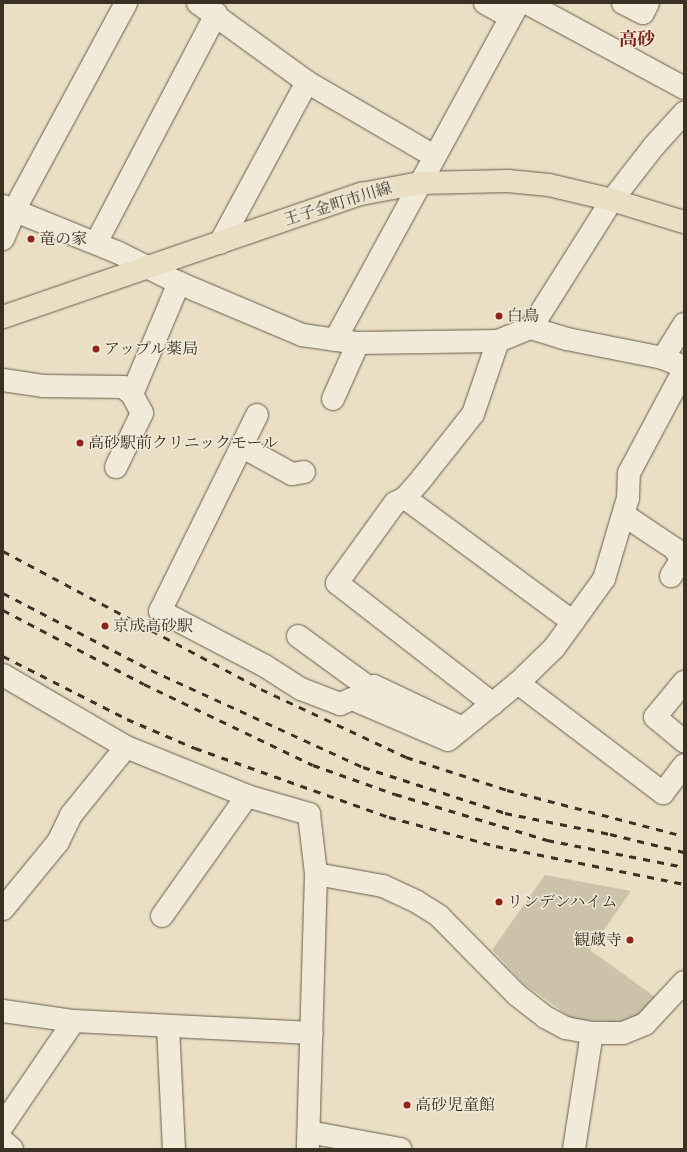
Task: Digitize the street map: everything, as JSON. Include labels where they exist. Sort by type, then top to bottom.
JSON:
[{"type":"main road","name":"王子金町市川線","points":[[3,317],[362,194],[420,183],[508,181],[549,185],[612,200],[684,222]]},
{"type":"street","points":[[3,239],[9,209],[126,3]]},
{"type":"street","points":[[198,3],[216,14],[307,82],[434,156]]},
{"type":"street","points":[[335,340],[514,10],[485,3]]},
{"type":"street","points":[[527,3],[684,88]]},
{"type":"street","points":[[623,3],[642,13],[648,3]]},
{"type":"street","points":[[96,243],[216,14]]},
{"type":"street","points":[[220,243],[307,82]]},
{"type":"street","points":[[9,209],[96,243],[149,266],[179,283],[302,335],[358,343],[498,341],[531,328],[612,200],[654,146],[684,113]]},
{"type":"street","points":[[132,394],[179,283]]},
{"type":"street","points":[[663,358],[684,324]]},
{"type":"street","points":[[257,415],[243,447],[160,611],[265,666],[302,689],[340,704],[352,699],[448,740],[518,683],[554,648],[604,579],[624,516],[628,498],[629,472],[684,369],[663,358],[567,339],[531,328]]},
{"type":"street","points":[[493,704],[337,582],[395,503],[405,498],[473,414],[498,341]]},
{"type":"street","points":[[333,399],[358,343]]},
{"type":"street","points":[[3,380],[43,386],[123,387],[132,394],[142,413],[116,467]]},
{"type":"street","points":[[243,447],[292,474],[304,472]]},
{"type":"street","points":[[405,498],[573,622]]},
{"type":"street","points":[[624,516],[675,548],[680,560],[671,576]]},
{"type":"street","points":[[298,636],[368,687],[374,686],[458,732]]},
{"type":"street","points":[[6,682],[126,747],[247,796],[309,814],[316,878],[309,1140],[400,1149]]},
{"type":"street","points":[[684,682],[655,717],[684,741]]},
{"type":"street","points":[[518,683],[663,793],[684,765]]},
{"type":"street","points":[[3,909],[58,842],[70,815],[126,747]]},
{"type":"street","points":[[162,916],[247,796]]},
{"type":"street","points":[[316,878],[382,886],[417,902],[439,916],[517,995],[545,1017],[566,1028],[592,1033],[623,1034],[645,1024],[684,982]]},
{"type":"street","points":[[3,1011],[74,1021],[168,1027],[312,1033]]},
{"type":"street","points":[[3,1125],[74,1021]]},
{"type":"street","points":[[168,1027],[174,1149]]},
{"type":"street","points":[[574,1149],[592,1033]]},
{"type":"street","points":[[3,1141],[12,1149]]},
{"type":"shaded area","points":[[545,875],[631,891],[590,950],[658,999],[640,1015],[623,1023],[573,1019],[524,984],[492,950]]},
{"type":"railway","points":[[3,551],[261,689],[406,757],[507,790],[684,836]]},
{"type":"railway","points":[[3,593],[151,670],[363,767],[505,813],[610,834],[684,852]]},
{"type":"railway","points":[[3,610],[144,684],[313,765],[395,794],[547,840],[684,867]]},
{"type":"railway","points":[[3,656],[127,719],[195,748],[389,817],[496,846],[684,884]]},
{"type":"place","name":"竜の家","points":[[31,239]]},
{"type":"place","name":"白鳥","points":[[499,316]]},
{"type":"place","name":"アップル薬局","points":[[96,349]]},
{"type":"place","name":"高砂駅前クリニックモール","points":[[80,443]]},
{"type":"place","name":"京成高砂駅","points":[[105,626]]},
{"type":"place","name":"リンデンハイム","points":[[499,902]]},
{"type":"place","name":"観蔵寺","points":[[630,940]]},
{"type":"place","name":"高砂児童館","points":[[407,1105]]},
{"type":"district","name":"高砂","points":[[637,39]]}]
